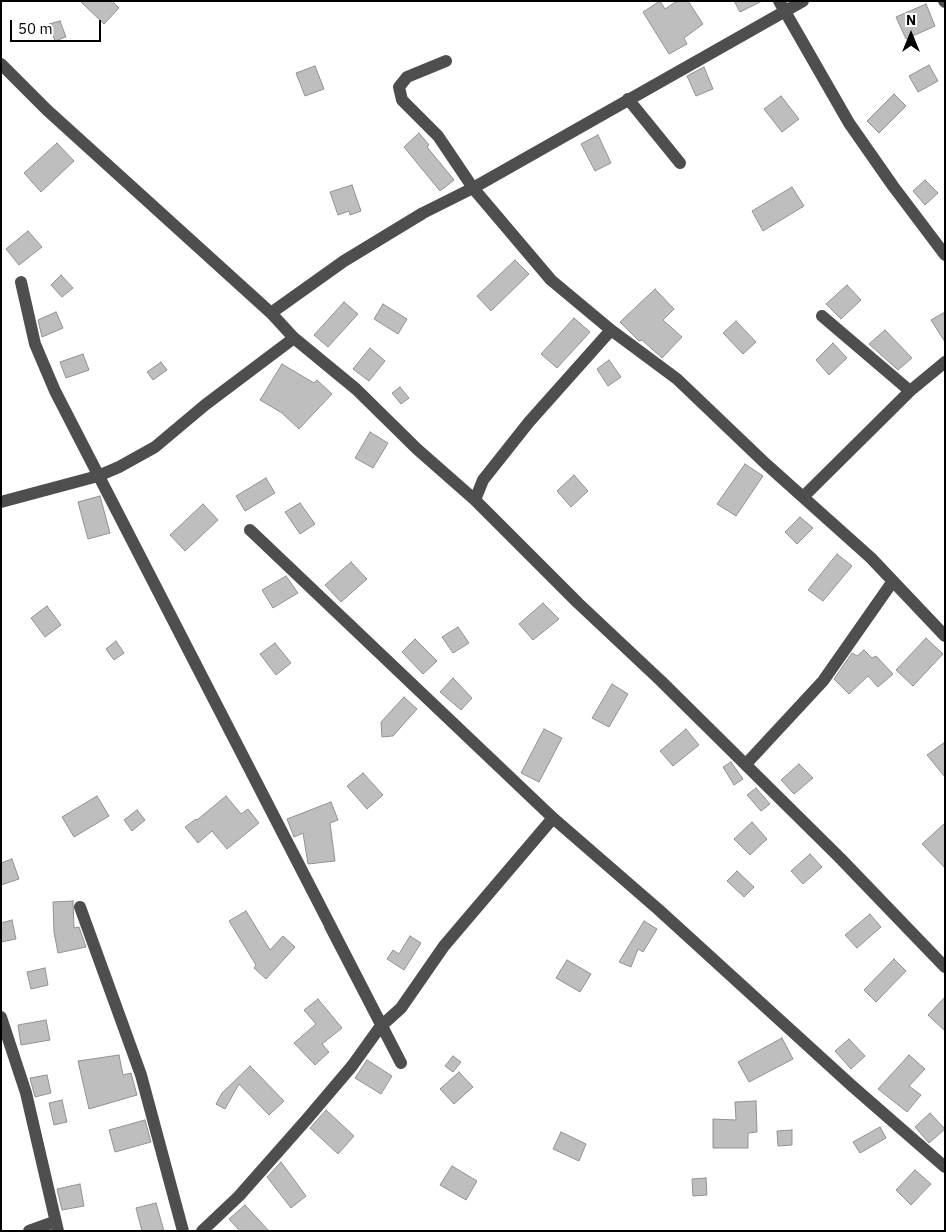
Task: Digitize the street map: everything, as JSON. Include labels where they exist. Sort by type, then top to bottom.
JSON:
[{"type":"street","points":[[271,313],[344,261],[423,213],[473,188],[628,99],[782,6],[803,1]]},
{"type":"street","points":[[782,6],[849,123],[893,186],[945,254]]},
{"type":"street","points":[[446,61],[407,77],[399,87],[402,100],[438,136],[473,188],[551,280],[611,330],[677,380],[735,436],[871,558],[945,636]]},
{"type":"street","points":[[1,64],[47,110],[271,313],[294,338],[356,389],[417,449],[475,500],[578,603],[746,764],[945,967]]},
{"type":"street","points":[[628,99],[680,163]]},
{"type":"street","points":[[21,282],[35,344],[55,391],[401,1063]]},
{"type":"street","points":[[822,316],[910,391]]},
{"type":"street","points":[[475,500],[483,480],[529,422],[611,330]]},
{"type":"street","points":[[1,502],[98,476],[155,446],[205,405],[294,338]]},
{"type":"street","points":[[804,497],[910,391],[945,362]]},
{"type":"street","points":[[250,530],[553,818],[660,910],[851,1085],[945,1167]]},
{"type":"street","points":[[746,764],[823,681],[893,581]]},
{"type":"street","points":[[202,1231],[239,1196],[352,1066],[380,1027],[401,1008],[444,946],[553,818]]},
{"type":"street","points":[[80,907],[141,1075],[183,1231]]},
{"type":"street","points":[[330,926],[401,1063]]},
{"type":"street","points":[[1,1017],[26,1093],[56,1226],[29,1231]]},
{"type":"street","points":[[380,1027],[401,1063]]},
{"type":"building","points":[[80,1],[112,1],[119,8],[104,24]]},
{"type":"building","points":[[660,1],[665,9],[677,1],[688,1],[703,24],[684,38],[687,44],[669,54],[643,12]]},
{"type":"building","points":[[734,1],[762,1],[740,12]]},
{"type":"building","points":[[926,4],[935,26],[906,39],[896,17]]},
{"type":"building","points":[[60,21],[66,37],[55,41],[49,24]]},
{"type":"building","points":[[929,65],[938,81],[918,92],[909,76]]},
{"type":"building","points":[[315,66],[324,89],[305,96],[296,73]]},
{"type":"building","points":[[704,67],[713,89],[696,96],[687,76]]},
{"type":"building","points":[[894,94],[906,106],[879,133],[867,121]]},
{"type":"building","points":[[781,96],[799,119],[782,132],[764,109]]},
{"type":"building","points":[[419,133],[429,145],[427,147],[454,180],[440,191],[404,147]]},
{"type":"building","points":[[598,135],[611,163],[595,171],[581,144]]},
{"type":"building","points":[[57,143],[74,161],[41,192],[24,173]]},
{"type":"building","points":[[925,180],[938,193],[925,205],[913,191]]},
{"type":"building","points":[[352,185],[361,211],[350,215],[349,211],[338,215],[330,192]]},
{"type":"building","points":[[792,187],[804,206],[763,231],[752,211]]},
{"type":"building","points":[[28,231],[42,247],[19,265],[6,249]]},
{"type":"building","points":[[515,260],[529,274],[491,311],[477,296]]},
{"type":"building","points":[[61,275],[73,288],[62,297],[51,285]]},
{"type":"building","points":[[847,285],[861,300],[841,319],[826,304]]},
{"type":"building","points":[[655,289],[674,309],[663,320],[682,337],[662,358],[642,340],[639,341],[620,322]]},
{"type":"building","points":[[344,302],[358,314],[328,347],[314,335]]},
{"type":"building","points":[[383,304],[407,319],[398,334],[374,319]]},
{"type":"building","points":[[56,312],[63,328],[42,337],[38,320]]},
{"type":"building","points":[[945,312],[945,342],[931,320]]},
{"type":"building","points":[[574,318],[590,332],[557,368],[541,354]]},
{"type":"building","points":[[736,321],[756,342],[743,354],[723,333]]},
{"type":"building","points":[[885,330],[912,358],[898,370],[869,344]]},
{"type":"building","points":[[833,343],[847,358],[829,375],[816,360]]},
{"type":"building","points":[[370,348],[385,361],[369,381],[353,369]]},
{"type":"building","points":[[83,354],[89,370],[66,378],[60,362]]},
{"type":"building","points":[[609,360],[621,377],[608,386],[597,369]]},
{"type":"building","points":[[161,362],[167,370],[153,380],[147,372]]},
{"type":"building","points":[[282,364],[314,383],[317,380],[332,394],[299,429],[282,413],[260,400]]},
{"type":"building","points":[[400,387],[409,398],[401,404],[392,393]]},
{"type":"building","points":[[370,432],[388,443],[373,468],[355,458]]},
{"type":"building","points":[[745,464],[763,476],[736,516],[717,504]]},
{"type":"building","points":[[574,475],[588,491],[571,507],[557,491]]},
{"type":"building","points":[[266,478],[275,493],[245,511],[236,496]]},
{"type":"building","points":[[100,496],[110,533],[88,539],[78,502]]},
{"type":"building","points":[[300,503],[315,524],[300,534],[285,512]]},
{"type":"building","points":[[203,504],[218,520],[185,551],[170,535]]},
{"type":"building","points":[[800,517],[813,528],[797,544],[785,532]]},
{"type":"building","points":[[837,554],[852,566],[823,601],[808,590]]},
{"type":"building","points":[[351,562],[367,579],[341,602],[325,585]]},
{"type":"building","points":[[286,576],[298,593],[273,608],[262,590]]},
{"type":"building","points":[[543,603],[559,619],[533,640],[519,624]]},
{"type":"building","points":[[47,606],[61,625],[45,637],[31,618]]},
{"type":"building","points":[[458,627],[469,643],[453,653],[442,637]]},
{"type":"building","points":[[926,638],[943,654],[913,686],[896,670]]},
{"type":"building","points":[[415,639],[437,661],[423,674],[402,652]]},
{"type":"building","points":[[116,641],[124,653],[114,660],[106,649]]},
{"type":"building","points":[[275,643],[291,663],[276,675],[260,654]]},
{"type":"building","points":[[864,650],[872,658],[876,656],[893,674],[878,687],[868,676],[849,694],[834,679],[852,653],[857,656]]},
{"type":"building","points":[[453,678],[472,698],[461,710],[440,692]]},
{"type":"building","points":[[612,684],[628,694],[609,727],[592,718]]},
{"type":"building","points":[[404,697],[417,709],[393,736],[382,737],[381,722]]},
{"type":"building","points":[[544,729],[562,738],[539,782],[521,773]]},
{"type":"building","points":[[686,729],[699,745],[673,766],[660,751]]},
{"type":"building","points":[[945,742],[945,777],[927,755]]},
{"type":"building","points":[[731,762],[743,779],[734,785],[723,767]]},
{"type":"building","points":[[799,764],[813,778],[794,794],[781,780]]},
{"type":"building","points":[[363,773],[383,795],[367,809],[347,786]]},
{"type":"building","points":[[756,788],[770,804],[761,811],[747,795]]},
{"type":"building","points":[[97,796],[109,816],[74,837],[62,817]]},
{"type":"building","points":[[226,796],[241,814],[248,809],[259,823],[227,849],[212,831],[198,843],[185,827],[197,820]]},
{"type":"building","points":[[331,802],[338,820],[330,823],[335,861],[308,864],[303,833],[294,837],[287,819]]},
{"type":"building","points":[[137,810],[145,820],[132,831],[124,820]]},
{"type":"building","points":[[752,822],[767,839],[750,855],[734,839]]},
{"type":"building","points":[[945,823],[945,868],[922,844]]},
{"type":"building","points":[[810,854],[822,867],[803,884],[791,871]]},
{"type":"building","points":[[12,859],[19,879],[1,885],[1,863]]},
{"type":"building","points":[[737,871],[754,887],[744,897],[727,881]]},
{"type":"building","points":[[73,901],[74,928],[79,927],[86,947],[58,953],[54,932],[53,902]]},
{"type":"building","points":[[246,911],[270,950],[283,936],[295,947],[266,979],[254,968],[256,965],[229,921]]},
{"type":"building","points":[[870,914],[881,927],[857,948],[845,935]]},
{"type":"building","points":[[12,920],[16,939],[1,942],[1,923]]},
{"type":"building","points":[[644,921],[657,929],[643,952],[638,949],[631,967],[619,962]]},
{"type":"building","points":[[410,936],[421,943],[404,970],[387,959],[393,950],[399,954]]},
{"type":"building","points":[[894,959],[906,971],[876,1002],[864,990]]},
{"type":"building","points":[[567,960],[591,974],[580,992],[556,978]]},
{"type":"building","points":[[45,968],[48,985],[31,989],[27,972]]},
{"type":"building","points":[[945,997],[945,1031],[928,1015]]},
{"type":"building","points":[[318,999],[342,1028],[322,1044],[329,1052],[315,1065],[294,1043],[316,1024],[304,1010]]},
{"type":"building","points":[[46,1020],[50,1040],[21,1045],[18,1025]]},
{"type":"building","points":[[782,1038],[793,1059],[749,1082],[738,1062]]},
{"type":"building","points":[[849,1039],[865,1056],[851,1069],[835,1051]]},
{"type":"building","points":[[119,1055],[123,1075],[131,1073],[137,1095],[89,1109],[78,1061]]},
{"type":"building","points":[[909,1055],[925,1069],[909,1086],[921,1095],[907,1112],[878,1089]]},
{"type":"building","points":[[453,1056],[461,1062],[453,1072],[445,1066]]},
{"type":"building","points":[[367,1060],[392,1076],[381,1094],[355,1078]]},
{"type":"building","points":[[250,1066],[284,1101],[269,1115],[239,1084],[225,1109],[216,1104],[222,1093]]},
{"type":"building","points":[[459,1072],[473,1087],[454,1104],[440,1089]]},
{"type":"building","points":[[47,1075],[51,1093],[35,1097],[30,1078]]},
{"type":"building","points":[[62,1100],[67,1122],[54,1125],[49,1103]]},
{"type":"building","points":[[756,1101],[757,1132],[748,1133],[748,1148],[713,1148],[713,1119],[736,1120],[735,1102]]},
{"type":"building","points":[[326,1110],[354,1136],[338,1154],[310,1128]]},
{"type":"building","points":[[930,1113],[945,1129],[929,1143],[915,1127]]},
{"type":"building","points":[[145,1120],[151,1142],[115,1152],[109,1130]]},
{"type":"building","points":[[880,1127],[886,1138],[860,1153],[853,1142]]},
{"type":"building","points":[[792,1130],[792,1145],[778,1146],[777,1131]]},
{"type":"building","points":[[561,1132],[586,1144],[579,1161],[553,1149]]},
{"type":"building","points":[[281,1162],[306,1196],[291,1208],[267,1177]]},
{"type":"building","points":[[452,1166],[477,1181],[466,1200],[440,1185]]},
{"type":"building","points":[[915,1170],[931,1184],[911,1205],[896,1190]]},
{"type":"building","points":[[706,1178],[707,1195],[693,1196],[692,1179]]},
{"type":"building","points":[[80,1184],[84,1206],[62,1210],[57,1189]]},
{"type":"building","points":[[156,1203],[164,1231],[142,1231],[136,1208]]},
{"type":"building","points":[[245,1205],[269,1231],[240,1231],[229,1219]]}]
